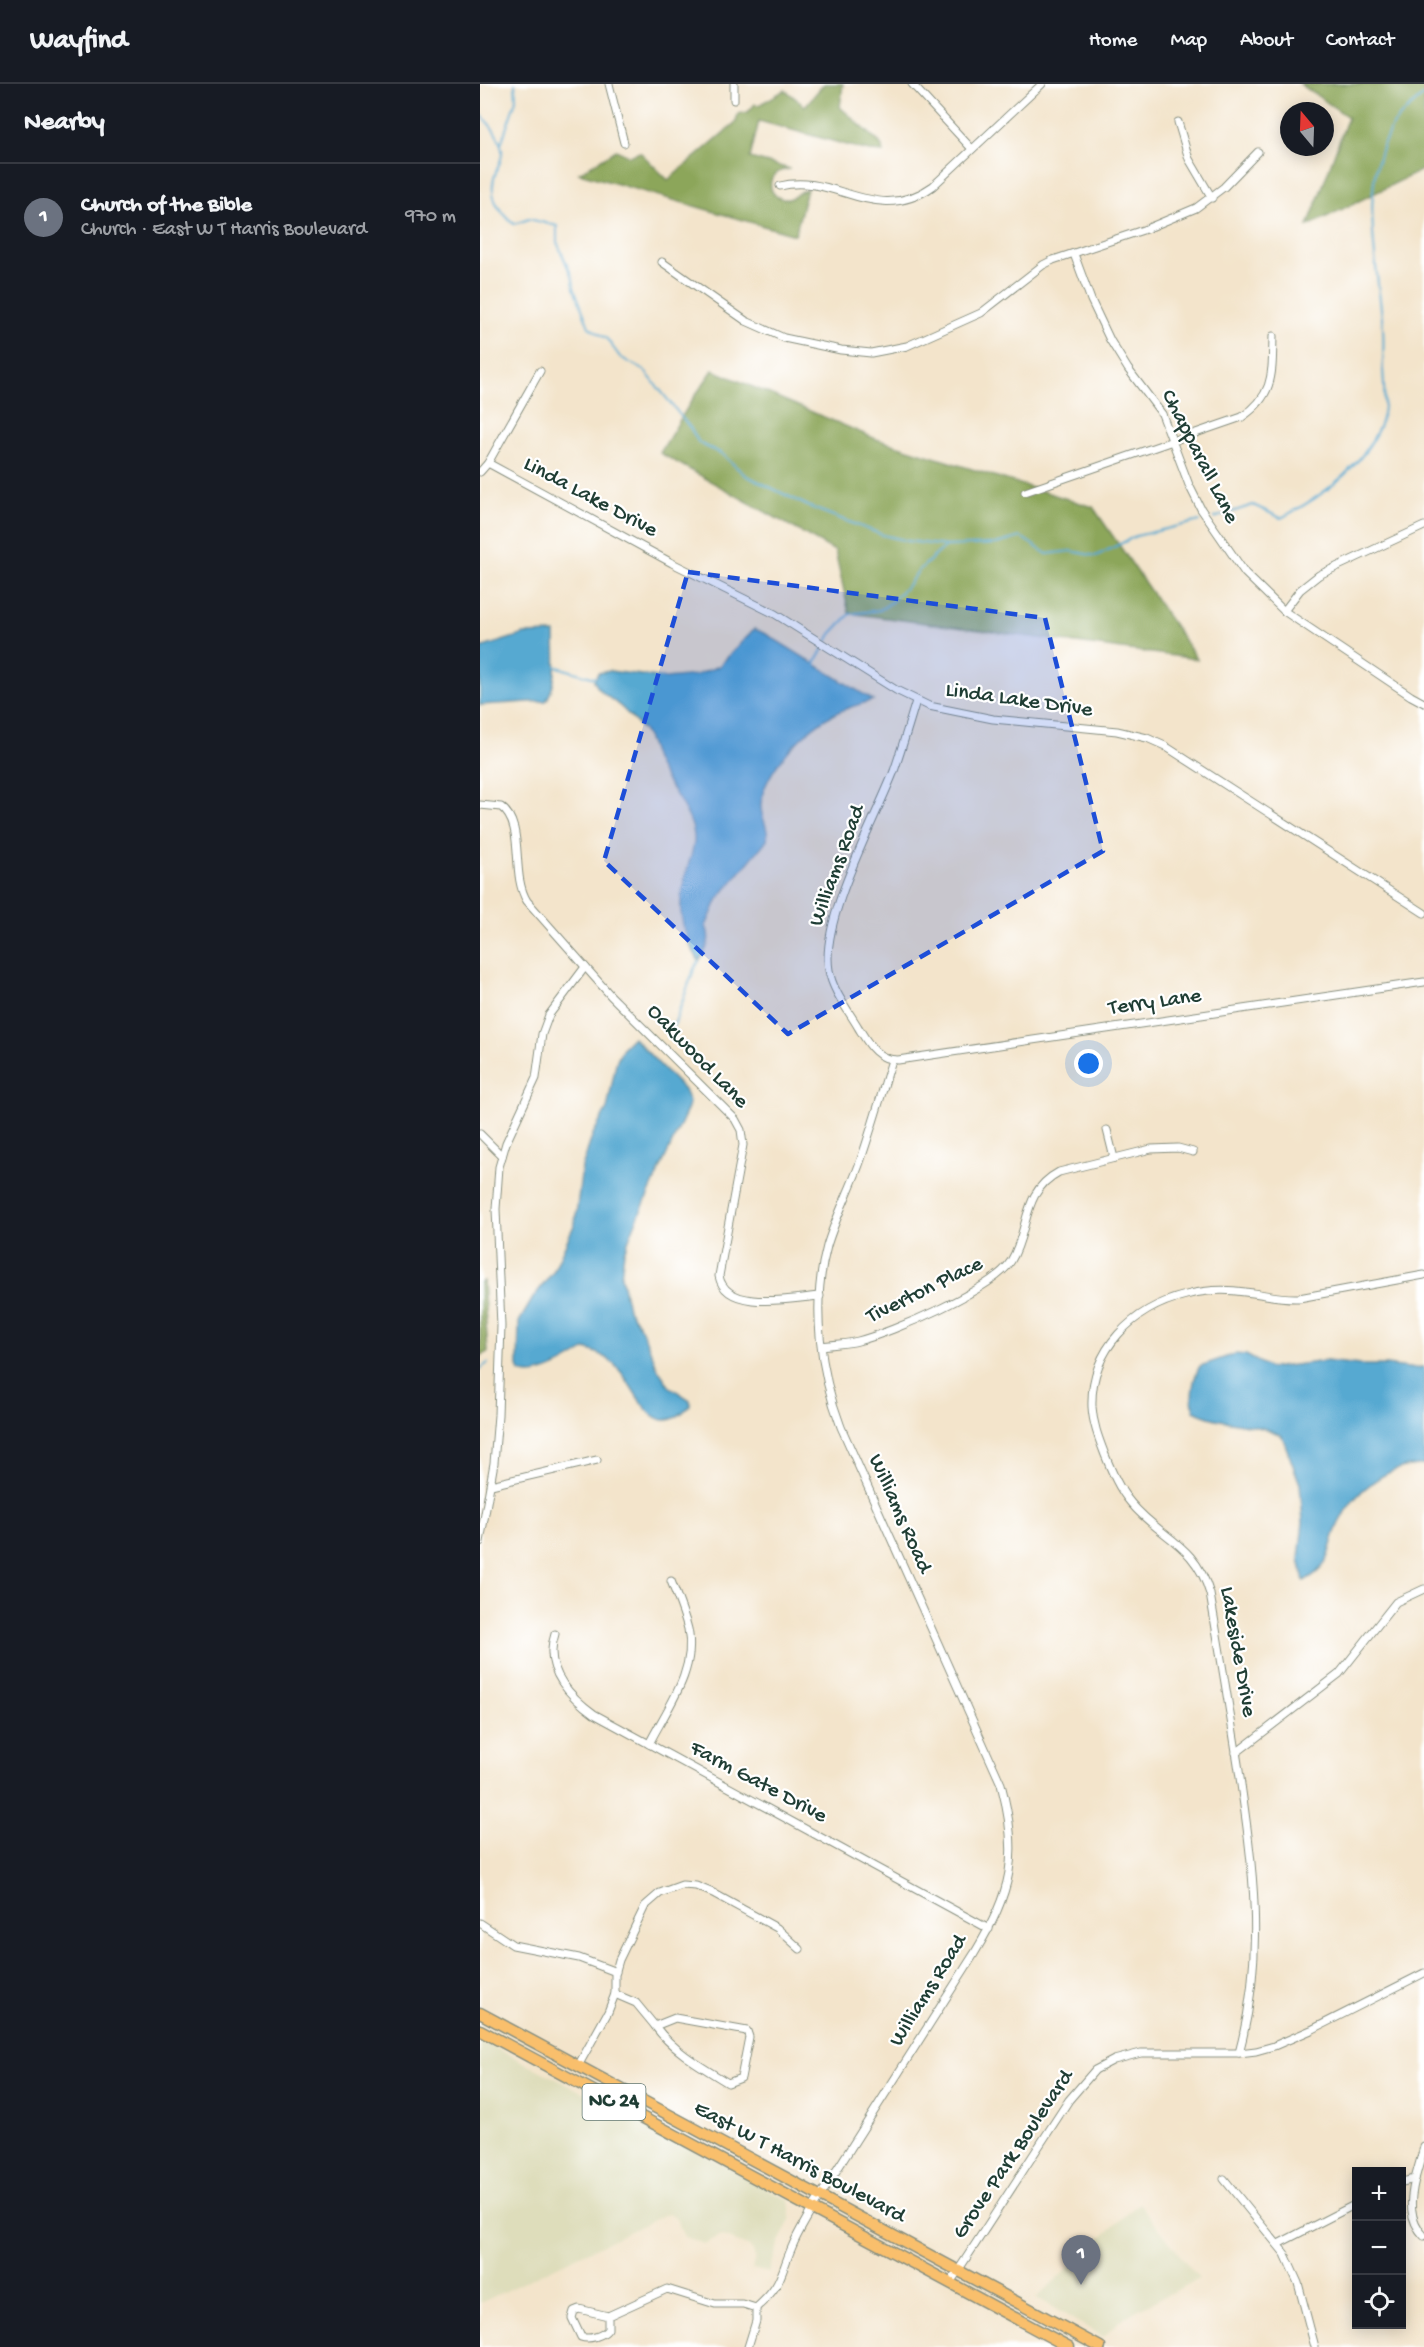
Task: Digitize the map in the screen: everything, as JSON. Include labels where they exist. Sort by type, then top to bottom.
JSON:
[{"type":"main road","name":"East W T Harris Boulevard","points":[[480,2013],[1100,2347]]},
{"type":"main road","name":"East W T Harris Boulevard","points":[[480,2030],[1069,2347]]},
{"type":"street","points":[[609,84],[624,143]]},
{"type":"street","points":[[734,84],[734,100]]},
{"type":"street","points":[[912,84],[972,149]]},
{"type":"street","points":[[780,186],[797,182],[878,202],[912,199],[933,186],[1042,84]]},
{"type":"street","points":[[1178,122],[1189,159],[1212,198]]},
{"type":"street","points":[[662,262],[746,321],[784,338],[841,350],[872,353],[907,346],[954,326],[981,313],[1043,265],[1171,219],[1212,198],[1258,152]]},
{"type":"street","name":"Chapparall Lane","points":[[1074,254],[1091,300],[1110,340],[1128,369],[1162,414],[1189,485],[1209,522],[1245,573],[1284,611],[1424,703]]},
{"type":"street","points":[[1025,492],[1237,419],[1257,406],[1264,397],[1270,383],[1273,336]]},
{"type":"street","points":[[488,463],[540,371]]},
{"type":"street","name":"Linda Lake Drive","points":[[480,471],[488,463],[672,563],[756,603],[916,701],[944,711],[993,719],[1117,731],[1147,738],[1186,758],[1424,913]]},
{"type":"street","points":[[1284,611],[1300,590],[1319,575],[1424,526]]},
{"type":"street","name":"Williams Road","points":[[756,2307],[776,2287],[793,2243],[812,2209],[989,1929],[997,1914],[1006,1886],[1011,1858],[1010,1828],[1001,1784],[841,1427],[828,1391],[822,1346],[820,1296],[823,1262],[862,1157],[892,1060],[881,1057],[869,1045],[833,984],[828,959],[829,945],[839,906],[859,851],[894,770],[916,701]]},
{"type":"street","name":"Oakwood Lane","points":[[480,805],[501,807],[510,815],[514,826],[518,876],[524,897],[585,967],[739,1125],[743,1145],[719,1276],[724,1289],[732,1296],[754,1300],[820,1296]]},
{"type":"street","points":[[480,1542],[497,1434],[501,1370],[495,1209],[502,1156],[536,1078],[542,1034],[549,1015],[585,967]]},
{"type":"street","name":"Terry Lane","points":[[892,1060],[1424,982]]},
{"type":"street","points":[[1107,1130],[1114,1158]]},
{"type":"street","points":[[480,1134],[502,1156]]},
{"type":"street","name":"Tiverton Place","points":[[822,1346],[860,1341],[877,1335],[940,1308],[994,1279],[1011,1261],[1033,1196],[1045,1180],[1066,1169],[1166,1148],[1193,1152]]},
{"type":"street","name":"Lakeside Drive","points":[[1239,2053],[1250,1996],[1256,1902],[1251,1850],[1210,1594],[1203,1575],[1184,1548],[1130,1502],[1114,1476],[1094,1422],[1092,1396],[1101,1361],[1113,1339],[1132,1320],[1151,1308],[1186,1295],[1228,1290],[1285,1299],[1299,1298],[1424,1275]]},
{"type":"street","points":[[490,1485],[597,1460]]},
{"type":"street","points":[[648,1744],[684,1678],[689,1657],[688,1629],[671,1581]]},
{"type":"street","points":[[1236,1753],[1340,1674],[1396,1602],[1424,1589]]},
{"type":"street","name":"Farm Gate Drive","points":[[555,1634],[550,1647],[550,1656],[566,1689],[581,1705],[594,1714],[989,1929]]},
{"type":"street","points":[[578,2066],[608,2012],[615,1994],[616,1972],[645,1906],[660,1893],[682,1885],[696,1886],[777,1928],[800,1949]]},
{"type":"street","points":[[480,1923],[513,1945],[579,1958],[616,1972]]},
{"type":"street","name":"Grove Park Boulevard","points":[[950,2283],[1069,2100],[1095,2070],[1114,2060],[1141,2053],[1239,2053],[1274,2046],[1311,2030],[1424,1973]]},
{"type":"street","points":[[615,1994],[636,2003],[666,2040],[696,2064],[731,2083],[741,2078],[749,2037],[747,2031],[675,2018],[655,2026]]},
{"type":"street","points":[[1424,2147],[1415,2179],[1411,2213],[1416,2227],[1424,2236]]},
{"type":"street","points":[[1224,2178],[1278,2244],[1298,2283],[1315,2347]]},
{"type":"street","points":[[1406,2181],[1415,2179]]},
{"type":"street","points":[[1278,2244],[1352,2206]]},
{"type":"street","points":[[608,2316],[608,2330],[586,2339],[581,2337],[572,2318],[574,2311],[579,2309],[608,2316],[667,2289],[715,2304],[743,2304],[756,2307],[756,2321],[748,2347]]},
{"type":"highlighted area","points":[[688,572],[1045,618],[1103,851],[788,1034],[604,861]]},
{"type":"shaded area","points":[[480,2040],[789,2200],[791,2218],[779,2242],[769,2273],[752,2269],[755,2258],[750,2247],[720,2236],[704,2244],[684,2237],[675,2217],[668,2213],[480,2303]]},
{"type":"shaded area","points":[[1139,2203],[1199,2279],[1137,2310],[1118,2322],[1104,2337],[1036,2298]]},
{"type":"green space","points":[[824,84],[843,84],[840,107],[880,143],[884,152],[869,151],[759,121],[750,158],[790,169],[775,174],[771,184],[774,194],[779,198],[788,199],[807,189],[795,235],[579,173],[616,150],[629,156],[640,152],[668,180],[736,122],[738,114],[748,112],[755,104],[759,105],[785,90],[805,106]]},
{"type":"green space","points":[[1300,84],[1424,84],[1424,169],[1308,226],[1348,117],[1334,107],[1334,102],[1326,102]]},
{"type":"green space","points":[[713,370],[876,439],[1093,507],[1197,659],[849,613],[835,551],[660,453]]},
{"type":"green space","points":[[483,1281],[488,1352],[480,1356],[480,1282]]},
{"type":"water","points":[[754,629],[766,634],[873,700],[842,710],[826,719],[801,738],[778,764],[764,792],[761,805],[767,840],[718,899],[706,926],[709,935],[708,944],[699,961],[687,937],[681,915],[684,880],[694,842],[692,826],[685,809],[656,762],[645,733],[623,709],[599,689],[594,681],[598,673],[610,671],[665,678],[696,675],[719,666]]},
{"type":"water","points":[[555,633],[555,677],[546,701],[480,705],[480,648],[524,634]]},
{"type":"water","points":[[633,1037],[684,1090],[689,1102],[624,1252],[621,1276],[628,1309],[641,1328],[658,1369],[669,1386],[690,1400],[690,1405],[678,1416],[667,1420],[658,1418],[642,1404],[614,1364],[605,1357],[586,1349],[545,1371],[527,1374],[520,1372],[518,1367],[519,1322],[533,1298],[553,1272],[575,1223],[582,1167],[593,1134],[607,1109],[616,1063],[623,1047]]},
{"type":"water","points":[[1235,1354],[1246,1355],[1270,1368],[1326,1361],[1409,1368],[1424,1367],[1424,1465],[1398,1469],[1385,1474],[1363,1490],[1345,1511],[1325,1563],[1314,1575],[1304,1581],[1299,1559],[1303,1522],[1300,1484],[1282,1436],[1272,1431],[1216,1419],[1194,1411],[1193,1388],[1200,1366]]},
{"type":"waterway","points":[[501,144],[516,100],[515,84]]},
{"type":"waterway","points":[[1214,518],[1253,505],[1281,518],[1296,510],[1338,481],[1362,457],[1379,427],[1384,406],[1384,391],[1383,328],[1372,226],[1375,174],[1381,150],[1392,127],[1402,114],[1424,95]]},
{"type":"waterway","points":[[480,114],[497,135],[502,150],[493,180],[493,195],[498,207],[514,224],[529,219],[557,226],[557,242],[573,279],[574,288],[589,327],[607,339],[620,357],[645,371],[691,429],[699,443],[722,454],[745,475],[810,507],[883,535],[946,546],[996,544],[1021,537],[1047,554],[1071,551],[1096,556],[1136,536],[1200,521]]},
{"type":"waterway","points":[[816,666],[815,663],[831,634],[850,614],[880,610],[890,603],[918,571],[946,546]]},
{"type":"waterway","points":[[554,666],[595,678]]},
{"type":"waterway","points":[[673,1028],[699,961]]},
{"type":"waterway","points":[[480,1369],[488,1363]]},
{"type":"place","name":"Church of the Bible","points":[[1081,2285]]}]
